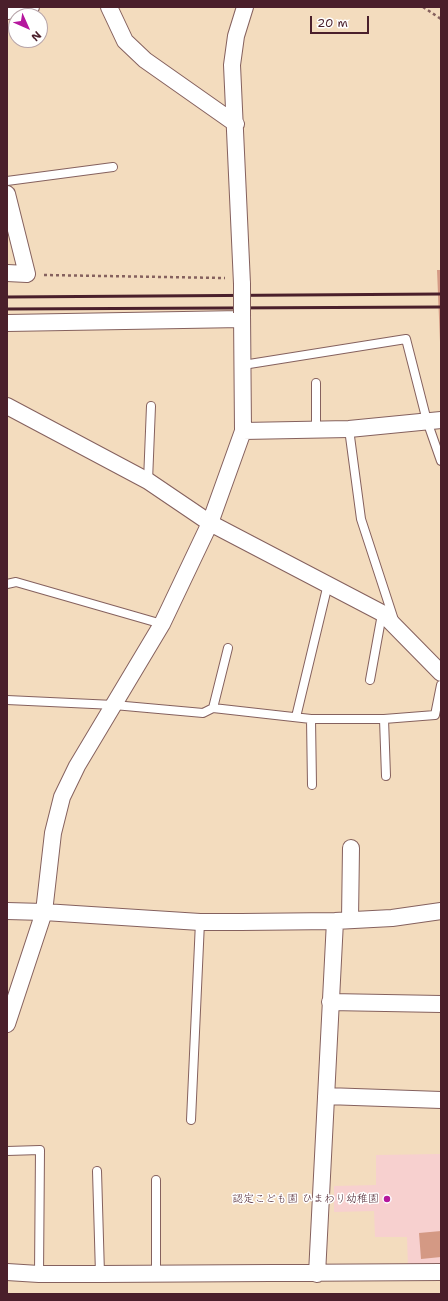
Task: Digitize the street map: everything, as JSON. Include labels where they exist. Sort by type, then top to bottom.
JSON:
[{"type":"street","points":[[7,11],[31,7]]},
{"type":"street","points":[[109,7],[125,41],[145,60],[236,124]]},
{"type":"street","points":[[7,1024],[44,912],[53,833],[62,798],[78,766],[162,624],[210,523],[243,431],[242,281],[236,124],[232,65],[236,36],[245,7]]},
{"type":"street","points":[[7,194],[27,274],[7,273]]},
{"type":"street","points":[[7,323],[242,316]]},
{"type":"street","points":[[7,406],[148,481],[210,523],[382,613],[441,674]]},
{"type":"street","points":[[243,431],[349,429],[434,421]]},
{"type":"street","points":[[317,1274],[330,1002],[351,848]]},
{"type":"street","points":[[7,911],[200,922],[392,918],[441,911]]},
{"type":"street","points":[[330,1002],[441,1004]]},
{"type":"street","points":[[326,1096],[441,1100]]},
{"type":"street","points":[[7,1272],[39,1274],[317,1274],[441,1272]]},
{"type":"lane","points":[[7,181],[113,167]]},
{"type":"lane","points":[[243,365],[406,339],[434,421],[441,461]]},
{"type":"lane","points":[[316,383],[316,430]]},
{"type":"lane","points":[[148,481],[151,406]]},
{"type":"lane","points":[[349,429],[361,519],[395,625]]},
{"type":"lane","points":[[7,584],[16,582],[162,624]]},
{"type":"lane","points":[[296,717],[328,584]]},
{"type":"lane","points":[[370,680],[382,613]]},
{"type":"lane","points":[[213,708],[228,648]]},
{"type":"lane","points":[[7,700],[114,705],[203,713],[213,708],[311,719],[384,719],[435,715],[441,685]]},
{"type":"lane","points":[[311,719],[312,785]]},
{"type":"lane","points":[[384,719],[386,776]]},
{"type":"lane","points":[[191,1120],[200,922]]},
{"type":"lane","points":[[7,1160],[7,1151],[40,1150],[39,1274]]},
{"type":"lane","points":[[97,1171],[100,1274]]},
{"type":"lane","points":[[156,1180],[156,1274]]},
{"type":"path","points":[[423,7],[441,19]]},
{"type":"path","points":[[27,274],[242,281]]},
{"type":"shaded area","name":"認定こども園 ひまわり幼稚園","points":[[441,1154],[441,1266],[408,1267],[407,1237],[375,1237],[374,1211],[334,1212],[334,1186],[376,1185],[376,1155]]},
{"type":"building","points":[[437,270],[441,270],[441,342],[440,342]]},
{"type":"building","points":[[441,1231],[441,1257],[421,1259],[419,1233]]},
{"type":"railway","points":[[7,297],[441,294]]},
{"type":"railway","points":[[7,309],[441,307]]},
{"type":"place","name":"認定こども園 ひまわり幼稚園","points":[[387,1199]]}]
